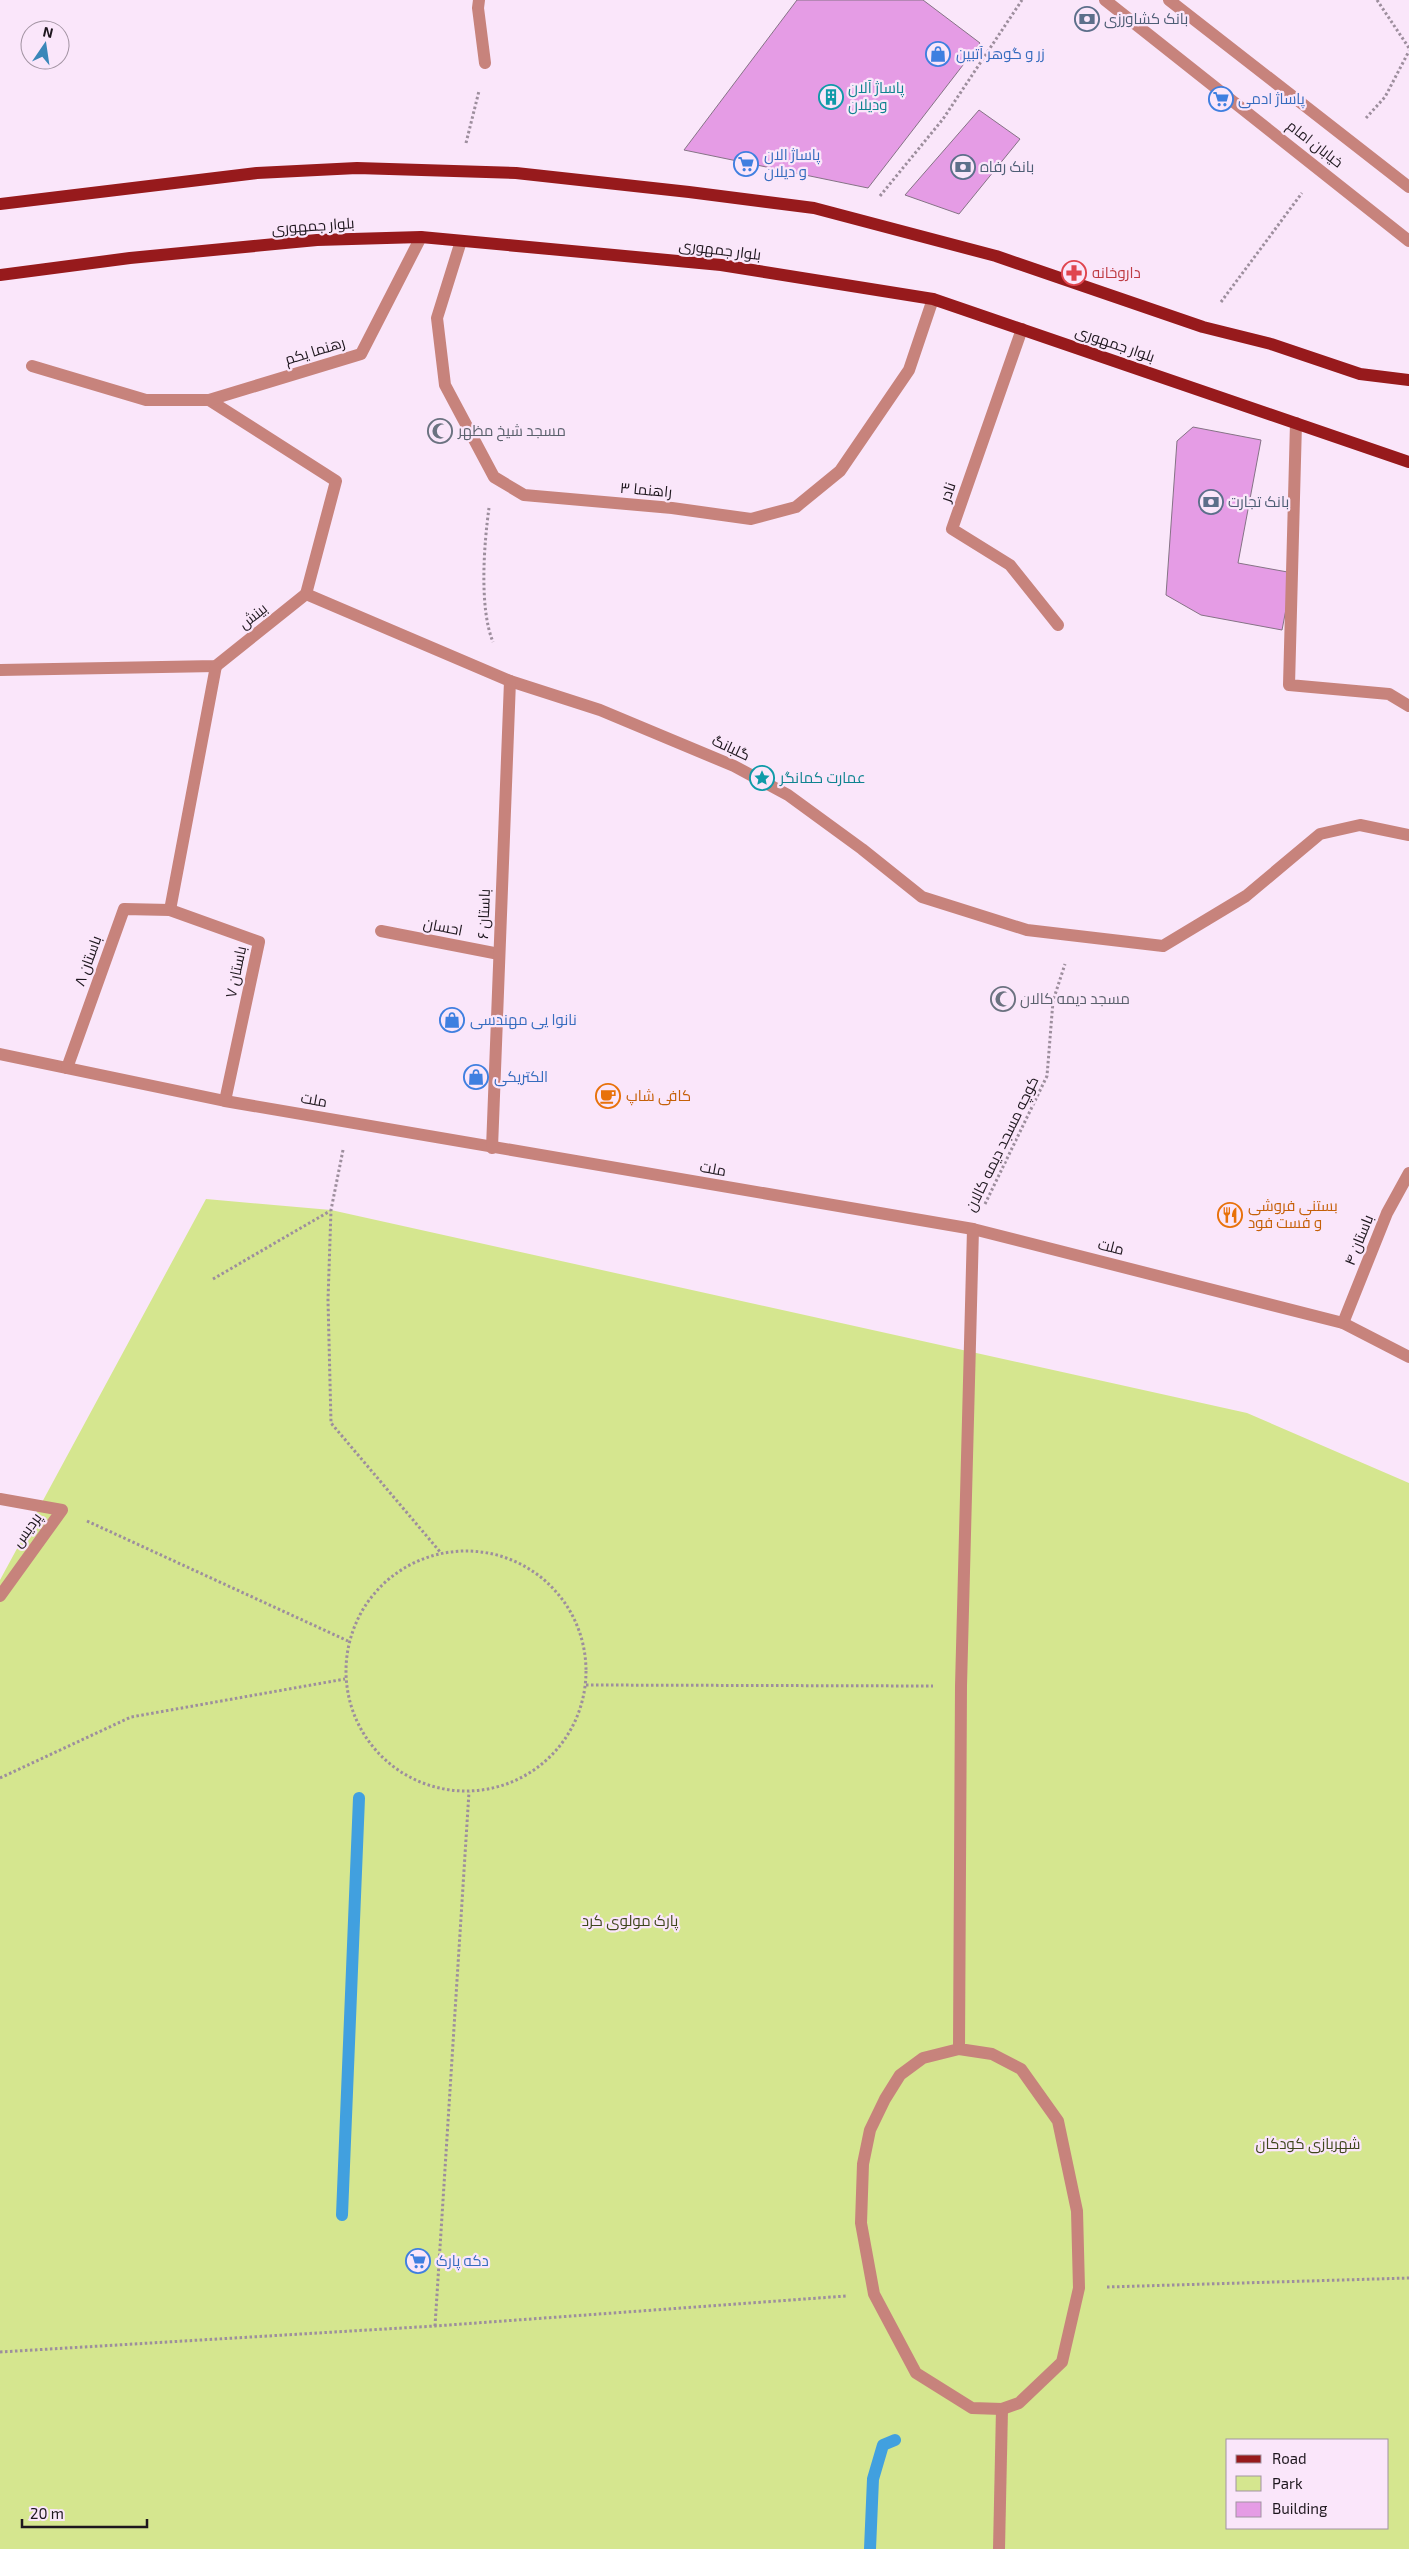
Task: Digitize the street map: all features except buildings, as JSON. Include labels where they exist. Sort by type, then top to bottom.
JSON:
[{"type":"main road","points":[[0,204],[257,173],[357,168],[516,173],[688,192],[814,208],[996,256],[1203,327],[1271,344],[1360,374],[1409,380]]},
{"type":"main road","name":"بلوار جمهوری","points":[[0,275],[130,258],[308,241],[421,237],[539,246],[721,265],[933,299],[1409,462]]},
{"type":"street","points":[[479,0],[478,8],[485,63]]},
{"type":"street","name":"خیابان امام","points":[[1105,0],[1409,241]]},
{"type":"street","points":[[1169,0],[1409,187]]},
{"type":"street","name":"رهنما یکم","points":[[32,366],[146,400],[210,400],[361,354],[421,237]]},
{"type":"street","points":[[461,241],[437,318],[445,385],[494,477]]},
{"type":"street","name":"راهنما ۳","points":[[494,477],[524,495],[672,508],[750,520],[796,507],[840,471],[909,370],[933,299]]},
{"type":"street","name":"نادر","points":[[1022,329],[952,529],[1010,565],[1058,625]]},
{"type":"street","points":[[210,400],[336,481],[306,594],[510,681]]},
{"type":"street","points":[[1296,423],[1289,685],[1390,694],[1409,706]]},
{"type":"street","name":"بینش","points":[[216,666],[306,594]]},
{"type":"street","points":[[0,670],[216,666],[170,910]]},
{"type":"street","name":"گلبانگ","points":[[510,681],[600,710],[734,766],[788,795],[862,849],[922,897],[1027,930],[1073,937],[1163,946],[1246,896],[1320,834],[1360,825],[1409,834]]},
{"type":"street","name":"باستان ۶","points":[[492,1148],[510,681]]},
{"type":"street","name":"باستان ۸","points":[[67,1068],[124,909],[170,910]]},
{"type":"street","name":"باستان ۷","points":[[170,910],[259,942],[225,1101]]},
{"type":"street","name":"احسان","points":[[381,931],[499,954]]},
{"type":"street","name":"ملت","points":[[0,1054],[225,1101],[973,1229],[1343,1322],[1409,1357]]},
{"type":"street","name":"باستان ۴","points":[[1343,1322],[1387,1214],[1409,1172]]},
{"type":"street","points":[[958,2049],[961,1686],[973,1229]]},
{"type":"street","name":"پردیس","points":[[0,1499],[62,1510],[0,1596]]},
{"type":"street","points":[[958,2049],[992,2054],[1021,2069],[1058,2121],[1077,2211],[1079,2288],[1062,2362],[1019,2403],[1002,2409],[972,2408],[916,2372],[874,2294],[861,2223],[863,2164],[870,2130],[900,2075],[923,2058],[958,2049]]},
{"type":"street","points":[[999,2549],[1002,2409]]},
{"type":"path","points":[[860,220],[942,119],[1022,0]]},
{"type":"path","points":[[1347,139],[1385,97],[1409,50],[1377,0]]},
{"type":"path","points":[[460,170],[485,63]]},
{"type":"path","points":[[1203,327],[1320,169]]},
{"type":"path","points":[[494,477],[484,541],[487,627],[510,681]]},
{"type":"path","name":"کوچه مسجد دیمه کالان","points":[[973,1229],[1047,1076],[1053,1001],[1073,937]]},
{"type":"path","points":[[349,1122],[331,1210],[328,1300],[331,1423],[441,1553]]},
{"type":"path","points":[[213,1279],[331,1210]]},
{"type":"path","points":[[62,1510],[348,1641]]},
{"type":"path","points":[[479,1551],[515,1561],[548,1582],[571,1612],[585,1647],[586,1685],[578,1719],[560,1748],[547,1760],[534,1771],[503,1786],[469,1792],[432,1787],[399,1772],[371,1747],[352,1715],[344,1679],[348,1641],[361,1609],[382,1583],[409,1564],[441,1553],[479,1551]]},
{"type":"path","points":[[0,1778],[131,1717],[344,1679]]},
{"type":"path","points":[[586,1685],[961,1686]]},
{"type":"path","points":[[435,2326],[469,1792]]},
{"type":"path","points":[[1079,2288],[1409,2278]]},
{"type":"path","points":[[0,2352],[435,2326],[874,2294]]},
{"type":"green space","name":"پارک مولوی کرد","points":[[206,1199],[331,1210],[1247,1413],[1409,1483],[1409,2549],[0,2549],[0,1580]]},
{"type":"waterway","points":[[342,2215],[359,1798]]},
{"type":"waterway","points":[[870,2549],[873,2479],[883,2445],[895,2440]]},
{"type":"place","name":"بانک کشاورزی","points":[[1087,19]]},
{"type":"place","name":"زر و گوهر آتبین","points":[[938,54]]},
{"type":"place","name":"پاساژ آلان ودیلان","points":[[831,97]]},
{"type":"place","name":"پاساژ ادمی","points":[[1221,99]]},
{"type":"place","name":"پاساژ الان و دیلان","points":[[746,164]]},
{"type":"place","name":"بانک رفاه","points":[[963,167]]},
{"type":"place","name":"داروخانه","points":[[1074,273]]},
{"type":"place","name":"مسجد شیخ مظهر","points":[[440,431]]},
{"type":"place","name":"بانک تجارت","points":[[1211,502]]},
{"type":"place","name":"عمارت کمانگر","points":[[762,778]]},
{"type":"place","name":"مسجد دیمه کالان","points":[[1003,999]]},
{"type":"place","name":"نانوا یی مهندسی","points":[[452,1020]]},
{"type":"place","name":"الکتریکی","points":[[476,1077]]},
{"type":"place","name":"کافی شاپ","points":[[608,1096]]},
{"type":"place","name":"بستنی فروشی و فست فود","points":[[1230,1215]]},
{"type":"place","name":"دکه پارک","points":[[418,2261]]},
{"type":"park label","name":"شهربازی کودکان","points":[[1308,2144]]}]
